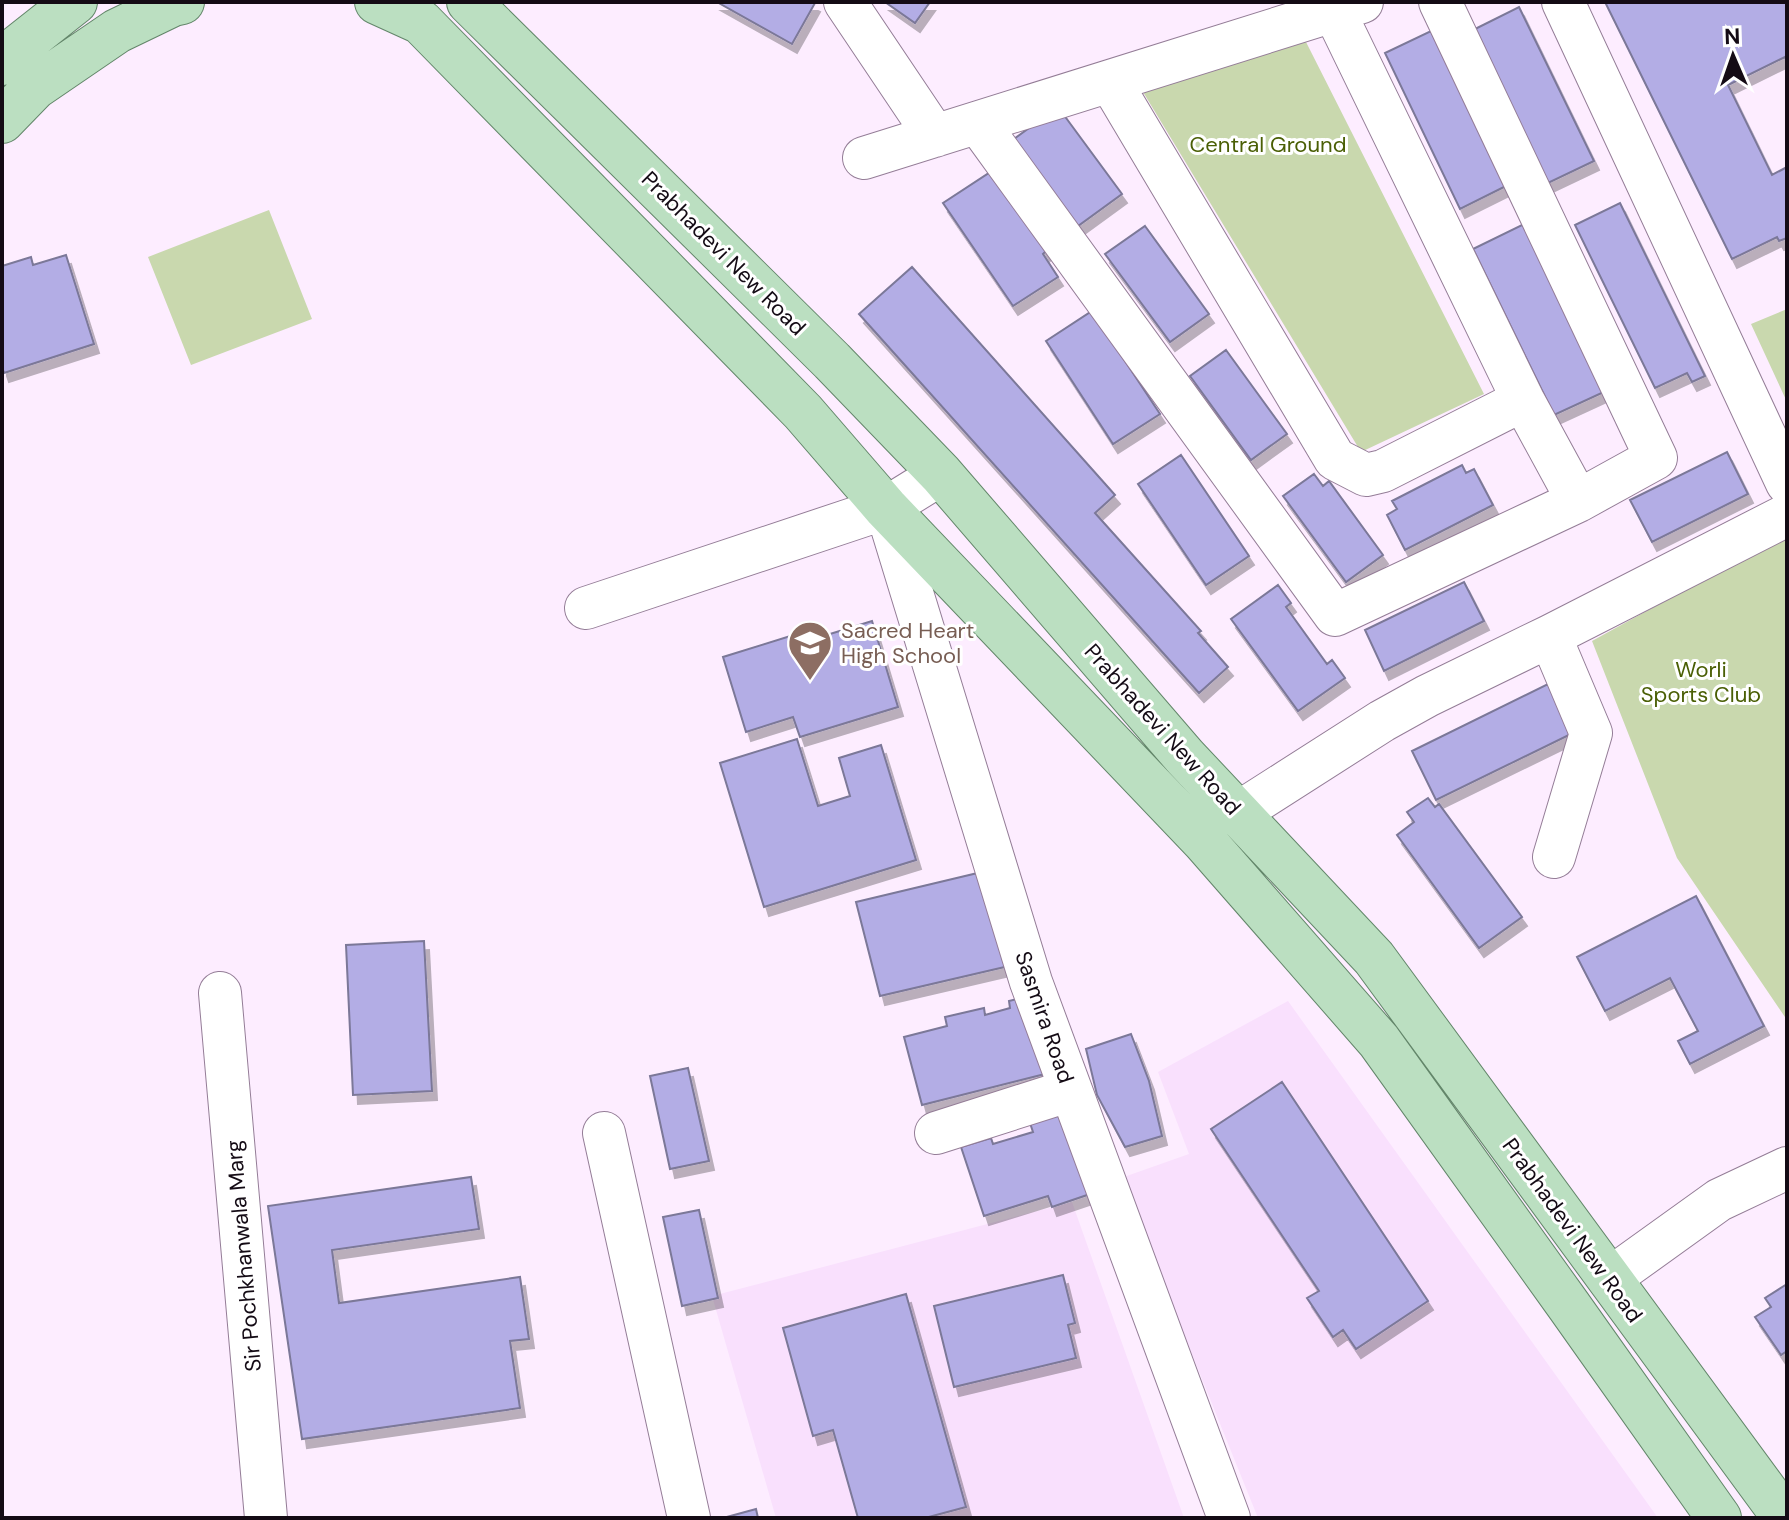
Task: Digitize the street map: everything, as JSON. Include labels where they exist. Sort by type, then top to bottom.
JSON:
[{"type":"main road","points":[[2,121],[12,64],[75,2]]},
{"type":"main road","points":[[12,64],[117,31],[182,2]]},
{"type":"main road","name":"Prabhadevi New Road","points":[[377,2],[421,22],[803,412],[886,508],[1204,841],[1379,1041],[1719,1518]]},
{"type":"main road","name":"Prabhadevi New Road","points":[[469,2],[832,361],[941,474],[1185,757],[1374,958],[1785,1518]]},
{"type":"street","points":[[845,2],[935,136]]},
{"type":"street","points":[[978,123],[1335,615],[1578,501],[1656,458],[1440,2]]},
{"type":"street","points":[[1563,2],[1787,483]]},
{"type":"street","points":[[864,158],[1348,6],[1523,400],[1578,501]]},
{"type":"street","points":[[1110,81],[1335,459],[1366,475],[1383,471],[1523,400]]},
{"type":"street","points":[[586,608],[886,508],[941,474]]},
{"type":"street","name":"Sasmira Road","points":[[886,508],[1031,982],[1229,1518]]},
{"type":"street","points":[[1238,813],[1382,721],[1787,515]]},
{"type":"street","points":[[1550,636],[1591,733],[1554,857]]},
{"type":"street","name":"Sir Pochkhanwala Marg","points":[[220,993],[266,1518]]},
{"type":"street","points":[[936,1133],[1071,1090]]},
{"type":"street","points":[[604,1133],[689,1518]]},
{"type":"street","points":[[1609,1279],[1719,1200],[1787,1168]]},
{"type":"shaded area","points":[[1288,1001],[1658,1518],[1258,1518],[1121,1178],[1189,1154],[1158,1072]]},
{"type":"shaded area","points":[[1072,1202],[1184,1518],[776,1518],[712,1296]]},
{"type":"green space","name":"Central Ground","points":[[1306,42],[1484,394],[1361,452],[1143,92]]},
{"type":"green space","points":[[269,210],[312,319],[191,365],[148,257]]},
{"type":"green space","points":[[1787,309],[1787,402],[1751,324]]},
{"type":"green space","name":"Worli Sports Club","points":[[1787,534],[1787,1020],[1677,858],[1592,641]]},
{"type":"building","points":[[717,2],[813,2],[815,3],[792,44]]},
{"type":"building","points":[[885,2],[930,2],[915,23]]},
{"type":"building","points":[[1605,2],[1787,2],[1787,63],[1785,57],[1728,85],[1772,175],[1787,167],[1787,238],[1779,241],[1777,237],[1732,259]]},
{"type":"building","points":[[1519,7],[1594,161],[1548,183],[1473,30]]},
{"type":"building","points":[[1431,31],[1506,186],[1460,209],[1385,53]]},
{"type":"building","points":[[1058,107],[1122,194],[1078,226],[1014,139]]},
{"type":"building","points":[[992,171],[1046,251],[1043,254],[1058,277],[1013,306],[943,203]]},
{"type":"building","points":[[1620,203],[1705,376],[1692,382],[1687,373],[1655,388],[1575,225]]},
{"type":"building","points":[[1524,224],[1606,391],[1554,415],[1473,249]]},
{"type":"building","points":[[1145,226],[1209,314],[1170,342],[1105,254]]},
{"type":"building","points":[[66,255],[94,344],[4,373],[2,266],[31,257],[33,265]]},
{"type":"building","points":[[912,267],[1115,495],[1095,513],[1201,631],[1198,633],[1228,667],[1199,693],[859,314]]},
{"type":"building","points":[[1092,311],[1160,414],[1113,444],[1046,341]]},
{"type":"building","points":[[1226,350],[1287,434],[1251,460],[1190,376]]},
{"type":"building","points":[[1727,452],[1748,494],[1652,542],[1630,500]]},
{"type":"building","points":[[1181,455],[1249,556],[1206,585],[1138,484]]},
{"type":"building","points":[[1462,465],[1466,473],[1474,469],[1493,505],[1405,550],[1387,515],[1397,509],[1392,501]]},
{"type":"building","points":[[1314,474],[1323,486],[1329,481],[1383,555],[1346,582],[1283,496]]},
{"type":"building","points":[[1464,582],[1484,621],[1384,671],[1365,630]]},
{"type":"building","points":[[1278,585],[1291,603],[1286,607],[1327,664],[1332,660],[1345,678],[1298,711],[1231,619]]},
{"type":"building","name":"Sacred Heart High School","points":[[872,621],[898,707],[800,737],[793,717],[746,732],[723,657],[800,633],[804,642]]},
{"type":"building","points":[[1548,684],[1573,733],[1436,800],[1412,751]]},
{"type":"building","points":[[797,739],[818,806],[850,796],[839,758],[881,745],[916,860],[764,907],[720,763]]},
{"type":"building","points":[[1428,798],[1435,807],[1439,804],[1522,917],[1479,948],[1397,835],[1414,822],[1407,812]]},
{"type":"building","points":[[986,871],[1009,966],[880,996],[856,902]]},
{"type":"building","points":[[1696,896],[1764,1026],[1690,1064],[1678,1041],[1698,1031],[1670,978],[1605,1011],[1577,957]]},
{"type":"building","points":[[424,941],[432,1091],[353,1095],[346,945]]},
{"type":"building","points":[[1025,997],[1045,1074],[922,1105],[904,1037],[947,1026],[945,1017],[984,1008],[985,1015],[1010,1008],[1009,1001]]},
{"type":"building","points":[[1131,1034],[1149,1081],[1162,1136],[1125,1147],[1097,1095],[1086,1049]]},
{"type":"building","points":[[688,1068],[709,1161],[670,1169],[650,1076]]},
{"type":"building","points":[[1282,1082],[1428,1301],[1356,1349],[1343,1330],[1333,1337],[1307,1298],[1319,1291],[1211,1129]]},
{"type":"building","points":[[1067,1111],[1093,1193],[1052,1207],[1048,1196],[984,1216],[961,1147],[991,1138],[993,1144],[1033,1132],[1030,1123]]},
{"type":"building","points":[[471,1177],[479,1229],[332,1250],[339,1303],[520,1277],[529,1339],[510,1341],[520,1408],[302,1439],[268,1206]]},
{"type":"building","points":[[699,1210],[718,1298],[682,1306],[663,1217]]},
{"type":"building","points":[[1063,1275],[1075,1323],[1068,1325],[1076,1358],[954,1387],[934,1306]]},
{"type":"building","points":[[1787,1284],[1787,1351],[1781,1355],[1755,1317],[1771,1307],[1765,1298]]},
{"type":"building","points":[[906,1294],[966,1507],[925,1518],[858,1518],[833,1430],[813,1436],[783,1328]]},
{"type":"building","points":[[756,1509],[758,1518],[723,1518]]},
{"type":"place","name":"Sacred Heart High School","points":[[810,682]]}]
